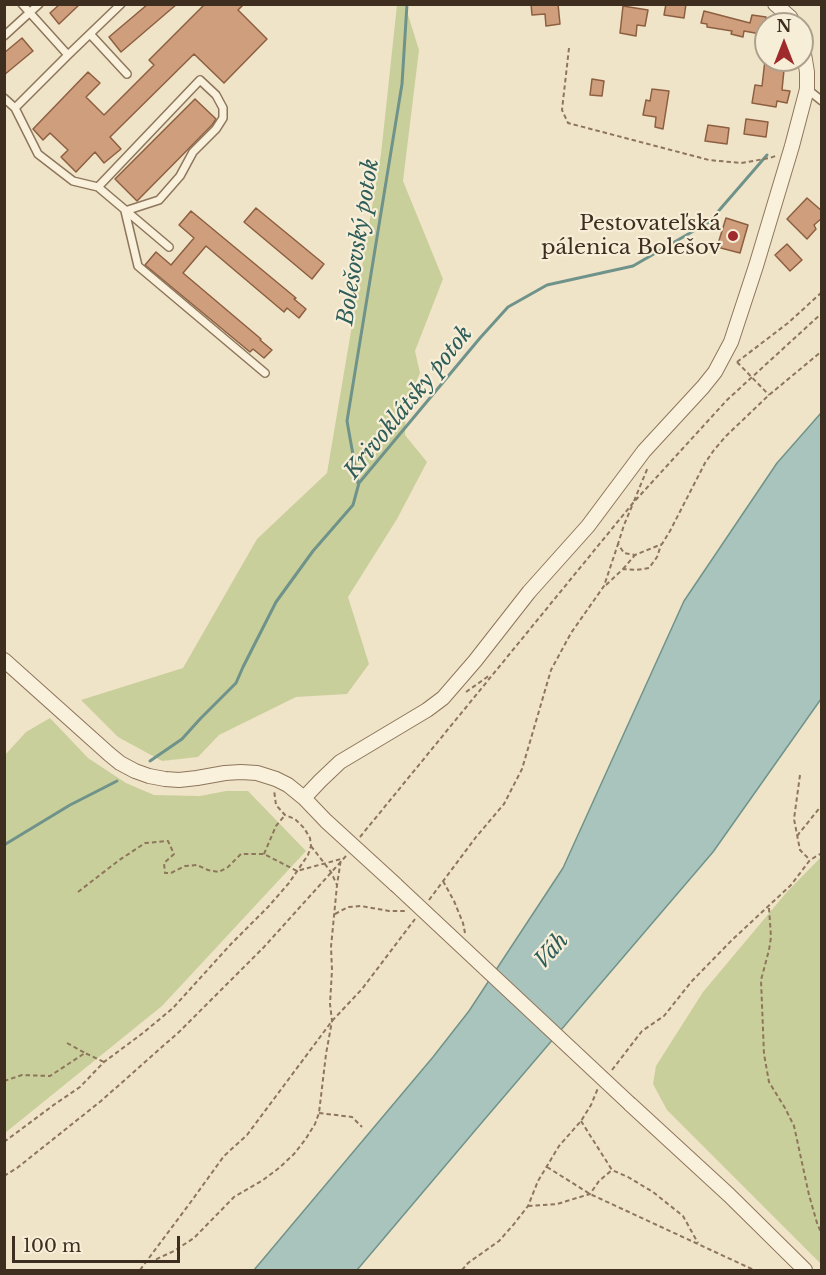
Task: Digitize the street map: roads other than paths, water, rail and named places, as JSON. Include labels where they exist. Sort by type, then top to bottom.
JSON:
[{"type":"street","points":[[304,798],[340,762],[443,698],[529,592],[588,526],[644,451],[715,372],[731,342],[756,266],[807,89],[807,72]]},
{"type":"street","points":[[4,660],[109,754],[135,771],[149,776],[172,779],[197,778],[225,773],[256,773],[288,785],[729,1195],[806,1270]]},
{"type":"lane","points":[[22,4],[68,55]]},
{"type":"lane","points":[[4,36],[39,4]]},
{"type":"lane","points":[[15,108],[121,4]]},
{"type":"lane","points":[[90,34],[127,74]]},
{"type":"lane","points":[[98,187],[200,80],[216,95],[223,108],[223,118],[216,129],[192,152],[180,176],[159,200],[125,211]]},
{"type":"lane","points":[[807,89],[822,101]]},
{"type":"lane","points":[[4,98],[15,108],[38,154],[73,181],[98,187],[169,247]]},
{"type":"lane","points":[[125,211],[138,266],[265,373]]},
{"type":"water","name":"Váh","points":[[821,413],[821,699],[713,852],[357,1270],[254,1270],[469,1011],[563,868],[684,601],[777,463]]},
{"type":"waterway","name":"Bolešovský potok","points":[[358,483],[347,421],[402,84],[407,4]]},
{"type":"waterway","name":"Krivoklátsky potok","points":[[150,761],[182,739],[236,683],[276,602],[313,551],[353,505],[359,483],[508,307],[547,285],[633,266],[709,222],[767,155]]},
{"type":"waterway","name":"Krivoklátsky potok","points":[[4,845],[70,805],[117,781]]},
{"type":"place","name":"Pestovateľská pálenica Bolešov","points":[[733,236]]}]
